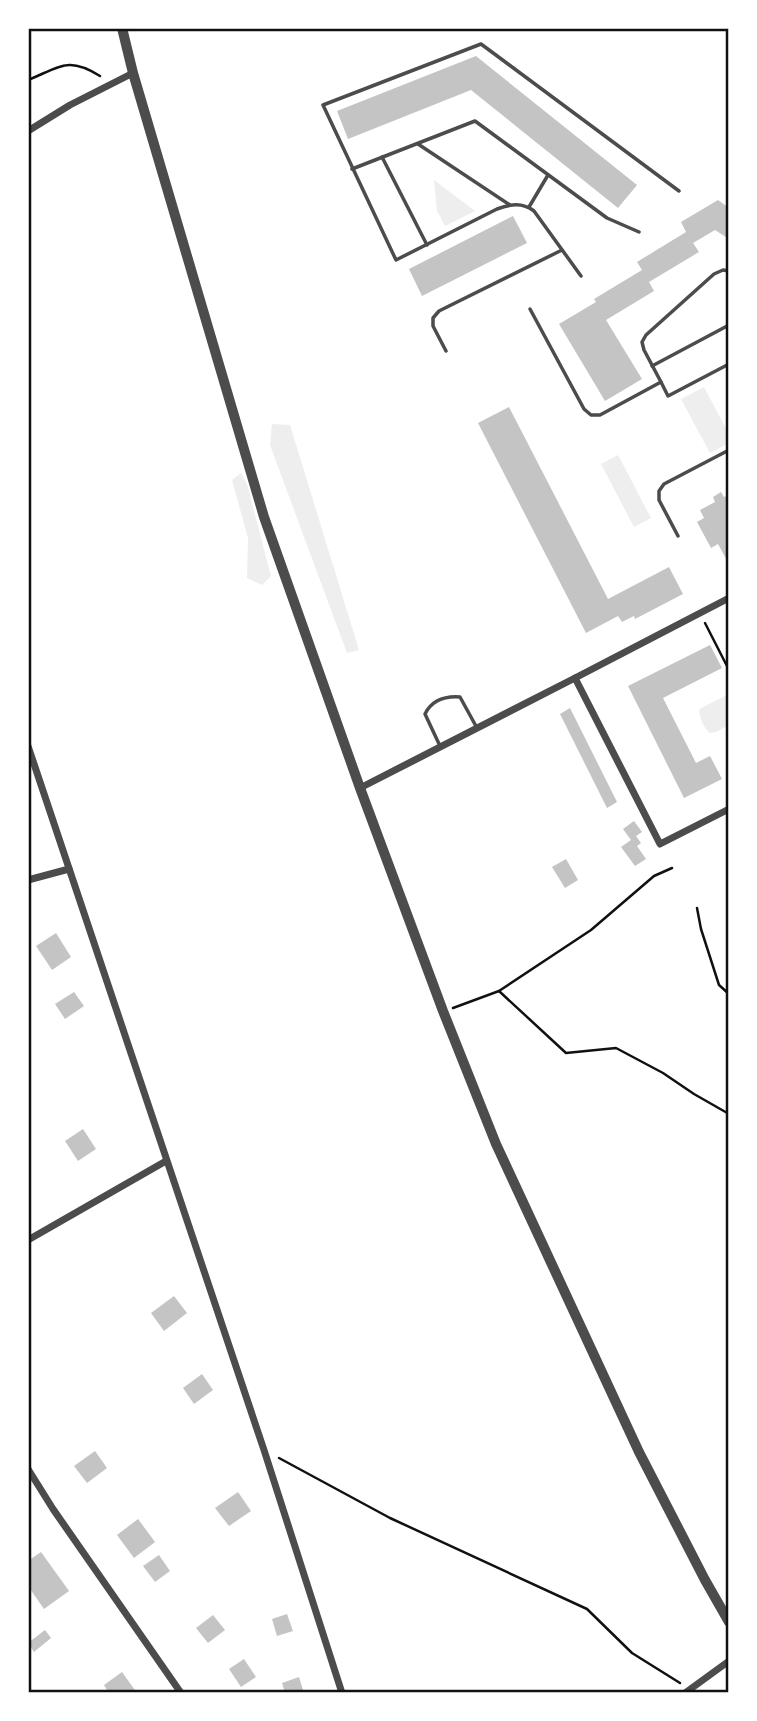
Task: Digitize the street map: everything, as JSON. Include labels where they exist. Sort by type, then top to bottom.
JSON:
[{"type":"street","points":[[122,28],[264,517],[443,1011],[496,1144],[639,1452],[729,1622]]},
{"type":"street","points":[[28,131],[69,105],[133,73]]},
{"type":"street","points":[[360,788],[729,598]]},
{"type":"street","points":[[575,677],[660,844],[729,809]]},
{"type":"street","points":[[28,746],[264,1450],[342,1693]]},
{"type":"street","points":[[28,880],[69,869]]},
{"type":"street","points":[[28,1240],[166,1161]]},
{"type":"street","points":[[28,1469],[181,1693]]},
{"type":"street","points":[[685,1693],[729,1661]]},
{"type":"lane","points":[[581,276],[534,211],[521,204],[497,209],[396,260],[323,105],[481,44],[679,191]]},
{"type":"lane","points":[[352,169],[475,121],[607,218],[639,232]]},
{"type":"lane","points":[[418,143],[510,205]]},
{"type":"lane","points":[[382,157],[427,245]]},
{"type":"lane","points":[[529,207],[548,175]]},
{"type":"lane","points":[[446,351],[433,326],[433,318],[439,312],[562,250]]},
{"type":"lane","points":[[729,271],[723,270],[714,274],[646,335],[642,342],[668,396],[729,364]]},
{"type":"lane","points":[[530,309],[584,409],[591,415],[600,415],[661,382]]},
{"type":"lane","points":[[652,366],[729,325]]},
{"type":"lane","points":[[678,536],[659,500],[659,491],[664,484],[729,450]]},
{"type":"lane","points":[[440,747],[425,715],[429,706],[439,699],[460,696],[477,728]]},
{"type":"path","points":[[28,80],[68,64],[87,68],[112,83]]},
{"type":"path","points":[[700,613],[729,670]]},
{"type":"path","points":[[443,1011],[499,991],[591,930],[654,876],[673,868]]},
{"type":"path","points":[[697,908],[719,985],[729,993]]},
{"type":"path","points":[[499,991],[566,1053],[616,1048],[663,1073],[729,1114]]},
{"type":"path","points":[[264,1450],[390,1518],[587,1609],[632,1653],[685,1685],[693,1687]]},
{"type":"shaded area","points":[[434,180],[475,211],[445,226],[437,211]]},
{"type":"shaded area","points":[[704,387],[729,434],[729,443],[710,453],[681,399]]},
{"type":"shaded area","points":[[272,424],[290,425],[359,650],[347,653],[270,445]]},
{"type":"shaded area","points":[[618,455],[651,518],[634,527],[601,464]]},
{"type":"shaded area","points":[[241,473],[247,484],[271,576],[262,585],[247,578],[248,538],[232,480]]},
{"type":"shaded area","points":[[729,694],[729,725],[710,733],[700,717],[699,710]]},
{"type":"building","points":[[476,56],[637,185],[618,208],[471,90],[348,139],[337,111]]},
{"type":"building","points":[[718,200],[729,208],[729,239],[715,230],[693,243],[699,252],[649,282],[654,291],[606,320],[642,379],[605,401],[559,324],[642,270],[637,262],[686,232],[681,222]]},
{"type":"building","points":[[513,216],[527,243],[422,296],[409,269]]},
{"type":"building","points":[[509,407],[608,599],[669,567],[683,594],[635,619],[634,616],[622,622],[618,616],[586,633],[478,423]]},
{"type":"building","points":[[721,492],[724,497],[729,495],[729,564],[718,544],[711,548],[697,522],[704,518],[700,510],[715,502],[713,497]]},
{"type":"building","points":[[710,645],[722,668],[663,698],[696,763],[710,756],[722,779],[684,798],[628,686]]},
{"type":"building","points":[[570,708],[617,802],[607,808],[560,714]]},
{"type":"building","points":[[634,821],[642,832],[636,836],[641,843],[637,846],[646,859],[635,866],[621,847],[631,840],[623,829]]},
{"type":"building","points":[[566,859],[578,880],[565,888],[552,867]]},
{"type":"building","points":[[56,933],[71,957],[52,970],[36,946]]},
{"type":"building","points":[[74,992],[84,1006],[65,1019],[55,1004]]},
{"type":"building","points":[[83,1129],[96,1149],[78,1161],[65,1141]]},
{"type":"building","points":[[174,1296],[187,1313],[164,1331],[151,1313]]},
{"type":"building","points":[[202,1374],[213,1390],[194,1404],[183,1388]]},
{"type":"building","points":[[95,1451],[107,1468],[87,1483],[74,1466]]},
{"type":"building","points":[[238,1492],[251,1511],[229,1526],[215,1508]]},
{"type":"building","points":[[138,1519],[155,1542],[134,1558],[117,1535]]},
{"type":"building","points":[[41,1552],[69,1591],[44,1609],[28,1586],[28,1561]]},
{"type":"building","points":[[159,1555],[170,1571],[155,1582],[143,1566]]},
{"type":"building","points":[[287,1614],[293,1631],[277,1636],[272,1619]]},
{"type":"building","points":[[213,1615],[225,1630],[208,1643],[196,1628]]},
{"type":"building","points":[[45,1630],[51,1638],[34,1652],[28,1643]]},
{"type":"building","points":[[244,1659],[256,1677],[241,1687],[229,1669]]},
{"type":"building","points":[[122,1672],[137,1693],[103,1693],[107,1690],[104,1685]]},
{"type":"building","points":[[299,1677],[304,1693],[285,1693],[282,1683]]}]
